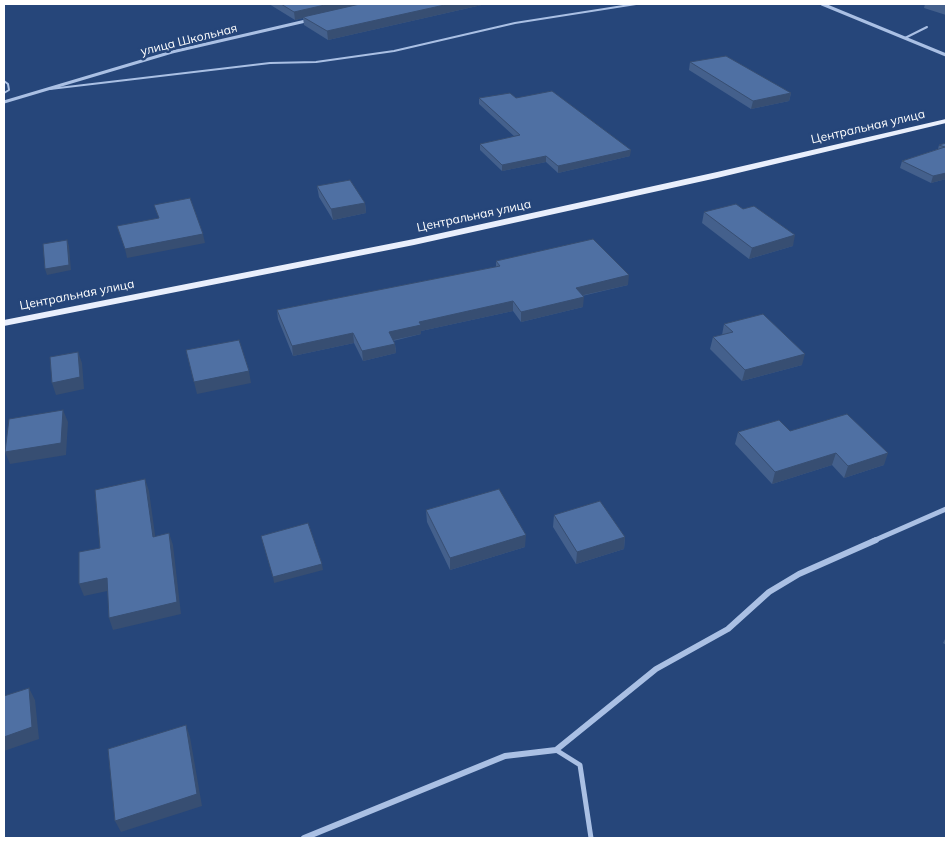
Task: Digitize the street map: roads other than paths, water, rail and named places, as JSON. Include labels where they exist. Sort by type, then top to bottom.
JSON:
[{"type":"main road","name":"Центральная улица","points":[[4,323],[414,242],[717,175],[946,121]]},
{"type":"street","points":[[822,4],[946,55]]},
{"type":"street","name":"улица Школьная","points":[[4,102],[172,52],[315,19]]},
{"type":"street","points":[[304,838],[505,756],[556,750],[656,669],[728,629],[770,592],[799,574],[946,509]]},
{"type":"lane","points":[[40,90],[270,63],[316,62],[394,51],[515,23],[636,4]]},
{"type":"lane","points":[[905,38],[927,27]]},
{"type":"lane","points":[[4,81],[8,84],[9,90],[4,93]]},
{"type":"lane","points":[[556,750],[580,765],[591,838]]}]
